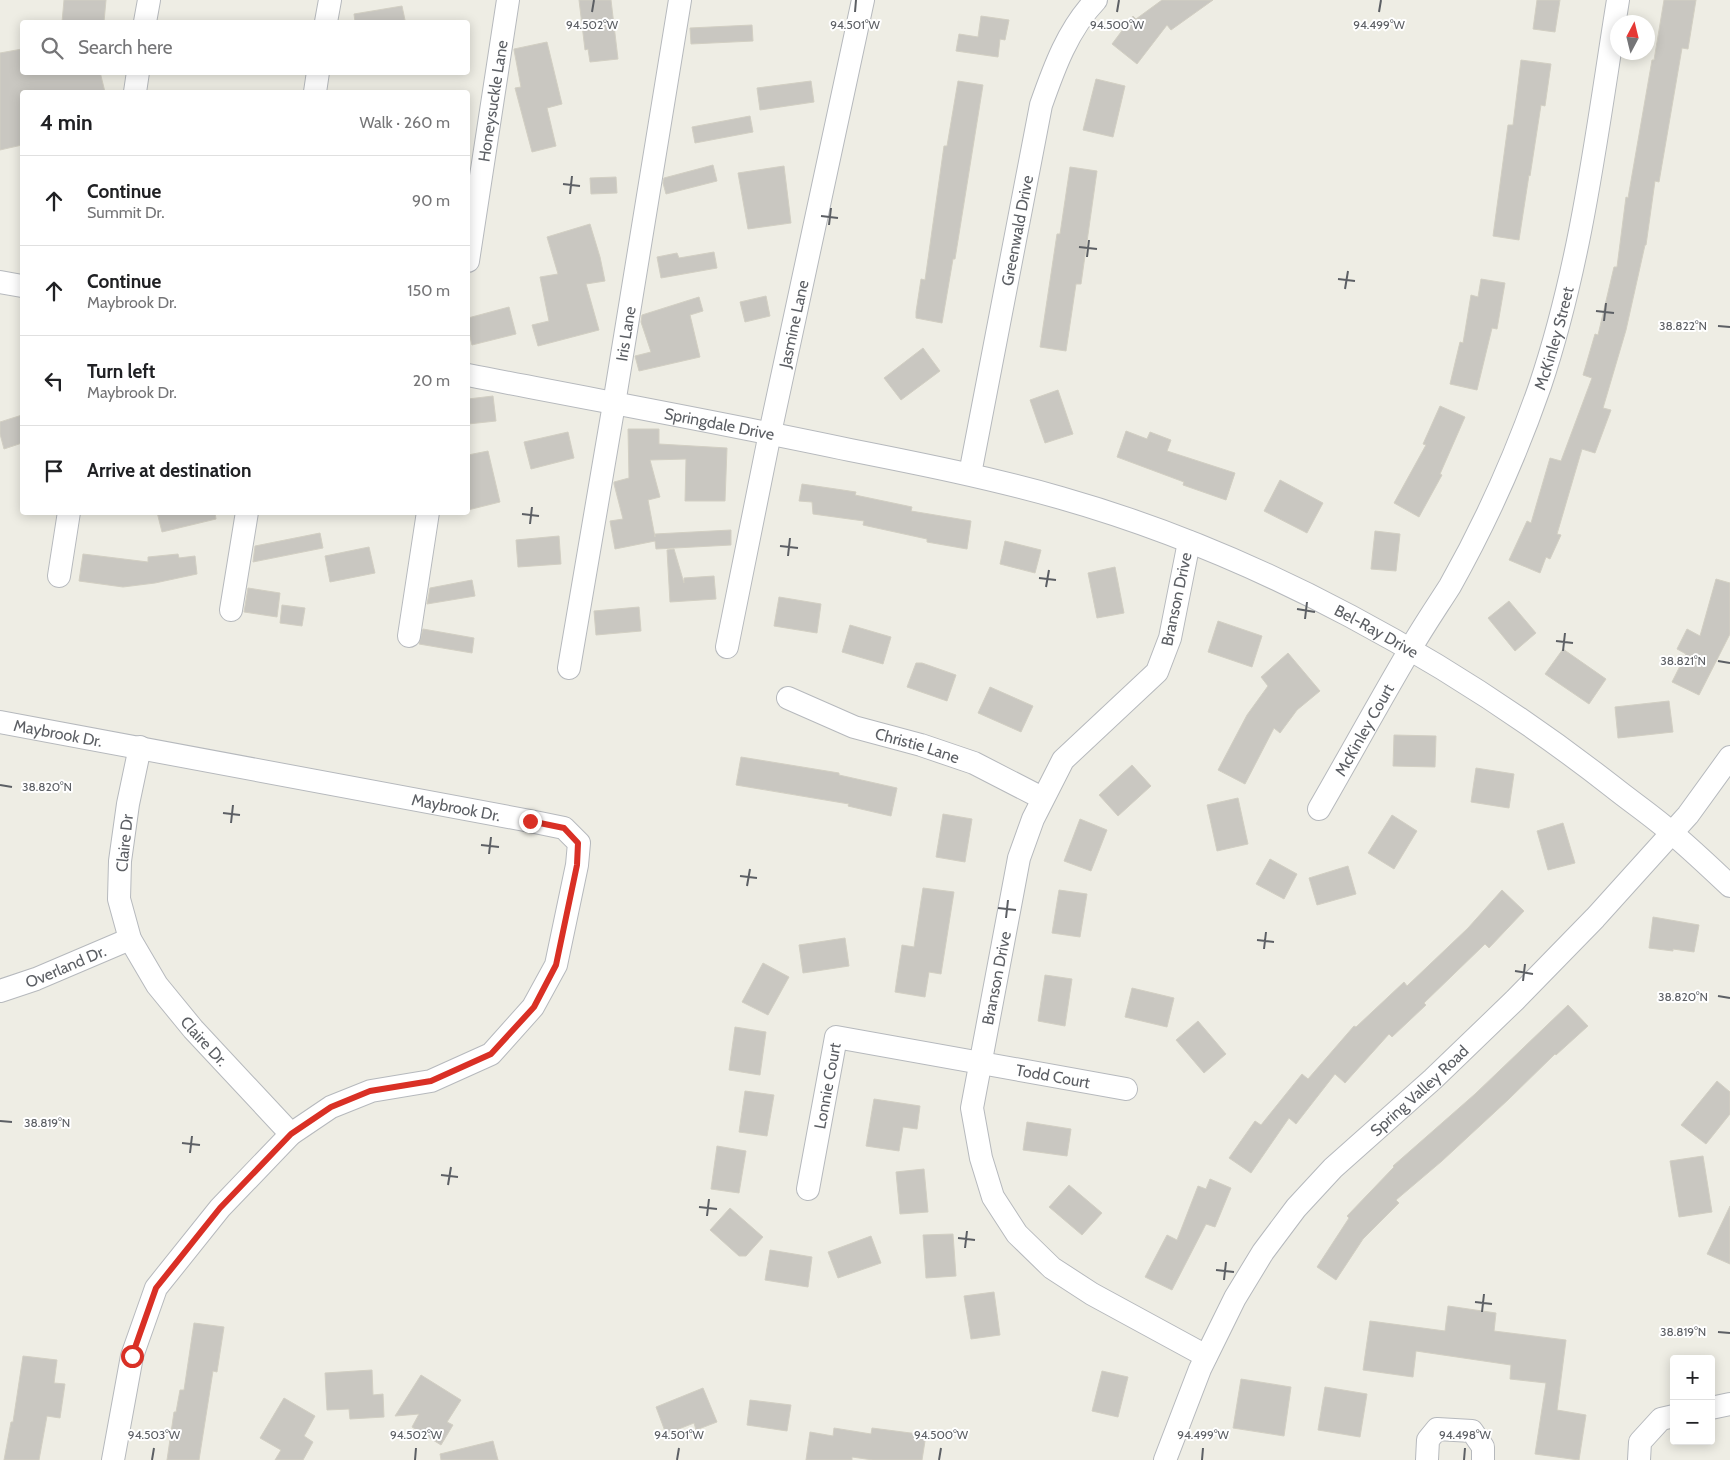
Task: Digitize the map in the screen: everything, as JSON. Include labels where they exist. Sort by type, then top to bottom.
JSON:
[{"type":"street","points":[[146,20],[149,0]]},
{"type":"street","points":[[326,20],[330,0]]},
{"type":"street","name":"Honeysuckle Lane","points":[[470,248],[508,0]]},
{"type":"street","name":"Iris Lane","points":[[569,668],[680,0]]},
{"type":"street","name":"Jasmine Lane","points":[[728,647],[770,433],[863,0]]},
{"type":"street","name":"Greenwald Drive","points":[[970,474],[1041,105],[1055,65],[1073,31],[1096,0]]},
{"type":"street","name":"McKinley Street","points":[[1410,650],[1450,586],[1487,516],[1540,387],[1558,330],[1577,254],[1618,0]]},
{"type":"street","points":[[135,90],[138,75]]},
{"type":"street","points":[[315,90],[318,75]]},
{"type":"street","points":[[0,282],[20,286]]},
{"type":"street","name":"Springdale Drive","points":[[470,375],[770,433],[970,474]]},
{"type":"street","name":"Bel-Ray Drive","points":[[970,474],[1062,498],[1189,542],[1293,588],[1410,650],[1493,701],[1574,756],[1672,833],[1730,886]]},
{"type":"street","points":[[59,576],[69,515]]},
{"type":"street","points":[[231,610],[247,515]]},
{"type":"street","points":[[409,636],[428,515]]},
{"type":"street","name":"Branson Drive","points":[[1189,542],[1170,638],[1157,672],[1063,760],[1033,819],[1019,858],[972,1108],[980,1158],[993,1197],[1017,1234],[1052,1268],[1092,1294],[1206,1356]]},
{"type":"street","name":"McKinley Court","points":[[1319,809],[1410,650]]},
{"type":"street","name":"Christie Lane","points":[[788,698],[854,727],[921,745],[974,764],[1042,798]]},
{"type":"street","name":"Maybrook Dr.","points":[[0,722],[564,828],[578,843],[577,865],[556,965],[534,1007],[491,1054],[431,1081],[370,1091],[331,1107],[291,1134]]},
{"type":"street","name":"Claire Dr","points":[[130,939],[120,899],[120,860],[128,804],[140,747]]},
{"type":"street","name":"Spring Valley Road","points":[[1165,1460],[1206,1356],[1235,1298],[1263,1252],[1296,1208],[1334,1168],[1433,1079],[1515,1000],[1595,918],[1672,833],[1708,789],[1730,756]]},
{"type":"street","name":"Overland Dr.","points":[[0,991],[36,979],[130,939]]},
{"type":"street","name":"Claire Dr.","points":[[130,939],[157,985],[193,1029],[258,1096],[291,1134]]},
{"type":"street","name":"Lonnie Court","points":[[808,1189],[836,1037],[980,1064]]},
{"type":"street","name":"Todd Court","points":[[980,1064],[1126,1089]]},
{"type":"street","points":[[113,1460],[132,1356],[156,1288],[220,1208],[291,1134]]},
{"type":"street","points":[[1715,1407],[1730,1404]]},
{"type":"street","points":[[1639,1460],[1640,1442],[1661,1419],[1670,1417]]},
{"type":"street","points":[[1426,1460],[1428,1440],[1437,1429],[1472,1431],[1483,1447],[1483,1460]]},
{"type":"building","points":[[64,0],[106,0],[104,20],[62,20]]},
{"type":"building","points":[[579,0],[611,0],[618,59],[590,62],[588,49],[585,50]]},
{"type":"building","points":[[1162,0],[1213,0],[1171,30],[1167,25],[1137,64],[1112,44],[1133,16],[1136,19]]},
{"type":"building","points":[[1537,0],[1560,0],[1555,32],[1533,29]]},
{"type":"building","points":[[1664,0],[1696,0],[1688,49],[1682,48],[1659,182],[1655,181],[1646,245],[1626,330],[1603,408],[1611,410],[1595,453],[1582,449],[1557,534],[1561,535],[1550,559],[1546,557],[1540,573],[1509,560],[1527,521],[1531,523],[1550,458],[1561,461],[1592,378],[1583,375],[1595,334],[1598,335],[1614,267],[1617,267],[1626,197],[1628,198],[1652,60],[1655,60]]},
{"type":"building","points":[[402,6],[405,20],[355,20],[354,14]]},
{"type":"building","points":[[981,16],[1009,20],[1005,40],[1000,39],[998,57],[956,51],[959,34],[978,37]]},
{"type":"building","points":[[752,25],[753,41],[691,44],[690,28]]},
{"type":"building","points":[[547,42],[562,104],[547,108],[556,146],[532,152],[515,88],[521,87],[514,49]]},
{"type":"building","points":[[20,49],[20,75],[101,75],[104,90],[20,90],[20,145],[0,150],[0,53]]},
{"type":"building","points":[[1521,60],[1551,64],[1545,106],[1541,105],[1519,240],[1493,236],[1508,125],[1513,125]]},
{"type":"building","points":[[1096,79],[1125,86],[1113,137],[1083,130]]},
{"type":"building","points":[[811,81],[814,102],[760,110],[757,88]]},
{"type":"building","points":[[958,81],[983,85],[955,259],[953,259],[942,323],[916,318],[916,312],[921,279],[925,280],[944,146],[947,146]]},
{"type":"building","points":[[750,116],[753,132],[695,143],[692,127]]},
{"type":"building","points":[[713,165],[717,181],[666,194],[663,183],[664,178]]},
{"type":"building","points":[[784,166],[791,223],[748,229],[738,173]]},
{"type":"building","points":[[1070,167],[1097,171],[1081,284],[1076,284],[1066,351],[1040,347],[1057,234],[1060,234]]},
{"type":"building","points":[[616,177],[617,193],[591,194],[590,178]]},
{"type":"building","points":[[590,224],[605,281],[586,284],[599,330],[538,346],[532,325],[549,321],[540,277],[558,274],[547,237]]},
{"type":"building","points":[[714,252],[717,268],[661,278],[657,257],[677,253],[679,258]]},
{"type":"building","points":[[1481,279],[1505,283],[1497,329],[1492,328],[1477,390],[1450,384],[1460,342],[1463,343],[1471,295],[1478,297]]},
{"type":"building","points":[[766,296],[770,316],[745,322],[740,302]]},
{"type":"building","points":[[699,297],[703,311],[690,315],[700,357],[639,371],[635,356],[651,352],[641,322],[642,315]]},
{"type":"building","points":[[509,307],[516,334],[472,345],[470,317]]},
{"type":"building","points":[[923,348],[940,371],[901,400],[884,378]]},
{"type":"building","points":[[1058,390],[1073,434],[1045,443],[1030,400]]},
{"type":"building","points":[[493,396],[496,421],[470,424],[470,399]]},
{"type":"building","points":[[1440,406],[1465,417],[1440,474],[1442,475],[1419,517],[1394,503],[1426,445],[1423,444]]},
{"type":"building","points":[[20,416],[20,444],[4,449],[0,434],[0,422]]},
{"type":"building","points":[[628,429],[659,429],[659,444],[727,448],[725,501],[685,501],[686,459],[650,460],[660,497],[648,500],[655,537],[655,534],[731,530],[731,545],[656,549],[655,541],[615,549],[610,521],[623,519],[614,482],[629,478]]},
{"type":"building","points":[[1126,431],[1147,439],[1150,432],[1171,440],[1167,451],[1235,473],[1226,500],[1183,485],[1184,482],[1117,457]]},
{"type":"building","points":[[568,432],[574,458],[531,469],[524,442]]},
{"type":"building","points":[[488,451],[500,502],[470,510],[470,455]]},
{"type":"building","points":[[1280,480],[1323,503],[1307,533],[1264,511]]},
{"type":"building","points":[[802,484],[856,492],[855,495],[912,507],[911,511],[971,521],[967,549],[927,542],[927,539],[863,525],[864,521],[813,514],[812,502],[799,501]]},
{"type":"building","points":[[158,515],[215,515],[216,519],[162,532]]},
{"type":"building","points":[[1375,531],[1400,534],[1396,571],[1371,569]]},
{"type":"building","points":[[320,533],[323,548],[253,562],[255,546]]},
{"type":"building","points":[[559,536],[561,564],[518,567],[516,540]]},
{"type":"building","points":[[1005,541],[1041,550],[1035,573],[1000,564]]},
{"type":"building","points":[[369,547],[375,573],[330,582],[325,556]]},
{"type":"building","points":[[674,549],[684,583],[684,578],[714,576],[716,599],[670,602],[667,550]]},
{"type":"building","points":[[83,554],[148,562],[148,557],[178,554],[179,558],[195,556],[197,574],[155,583],[123,587],[79,581]]},
{"type":"building","points":[[1115,567],[1124,613],[1097,618],[1088,573]]},
{"type":"building","points":[[1716,579],[1730,583],[1730,634],[1699,695],[1672,682],[1686,654],[1677,649],[1687,629],[1700,636]]},
{"type":"building","points":[[472,580],[475,596],[427,604],[430,588]]},
{"type":"building","points":[[248,588],[280,593],[277,617],[244,612]]},
{"type":"building","points":[[779,597],[821,604],[817,633],[774,626]]},
{"type":"building","points":[[1509,601],[1536,633],[1515,651],[1488,618]]},
{"type":"building","points":[[282,605],[305,608],[302,626],[280,623]]},
{"type":"building","points":[[639,607],[641,631],[596,635],[594,611]]},
{"type":"building","points":[[1218,621],[1262,636],[1252,667],[1208,652]]},
{"type":"building","points":[[850,625],[891,637],[883,664],[842,652]]},
{"type":"building","points":[[423,629],[474,638],[472,653],[419,644]]},
{"type":"building","points":[[1563,649],[1606,679],[1589,704],[1545,674]]},
{"type":"building","points":[[1288,653],[1320,691],[1297,710],[1280,733],[1274,728],[1245,784],[1218,770],[1247,715],[1268,686],[1261,677]]},
{"type":"building","points":[[916,663],[922,663],[956,675],[947,701],[907,687]]},
{"type":"building","points":[[990,687],[1033,706],[1021,732],[978,713]]},
{"type":"building","points":[[1669,701],[1673,732],[1618,738],[1615,707]]},
{"type":"building","points":[[1394,735],[1436,736],[1435,767],[1393,766]]},
{"type":"building","points":[[741,757],[839,773],[839,775],[897,788],[891,816],[848,806],[849,804],[736,785]]},
{"type":"building","points":[[1132,765],[1151,786],[1118,816],[1099,795]]},
{"type":"building","points":[[1476,768],[1514,774],[1509,808],[1471,802]]},
{"type":"building","points":[[1238,798],[1248,844],[1217,851],[1207,805]]},
{"type":"building","points":[[943,814],[972,819],[965,862],[936,857]]},
{"type":"building","points":[[1392,815],[1417,831],[1394,869],[1368,853]]},
{"type":"building","points":[[1080,819],[1107,830],[1091,871],[1064,861]]},
{"type":"building","points":[[1563,823],[1575,863],[1548,870],[1537,831]]},
{"type":"building","points":[[1270,859],[1297,874],[1284,899],[1256,884]]},
{"type":"building","points":[[1348,866],[1356,894],[1317,905],[1309,878]]},
{"type":"building","points":[[923,888],[954,892],[941,974],[929,972],[925,997],[895,992],[902,945],[914,947]]},
{"type":"building","points":[[1059,890],[1087,894],[1080,937],[1052,933]]},
{"type":"building","points":[[1502,890],[1524,911],[1489,948],[1485,944],[1392,1037],[1389,1034],[1345,1083],[1335,1074],[1296,1124],[1289,1118],[1251,1173],[1229,1158],[1255,1121],[1261,1125],[1302,1074],[1308,1079],[1354,1026],[1356,1027],[1404,982],[1407,986],[1468,928]]},
{"type":"building","points":[[1653,917],[1699,925],[1694,952],[1649,948]]},
{"type":"building","points":[[845,938],[849,966],[803,973],[799,945]]},
{"type":"building","points":[[763,963],[789,977],[768,1015],[742,1002]]},
{"type":"building","points":[[1045,975],[1072,979],[1065,1026],[1038,1021]]},
{"type":"building","points":[[1132,988],[1174,998],[1167,1027],[1125,1017]]},
{"type":"building","points":[[1568,1005],[1588,1026],[1555,1054],[1442,1161],[1396,1200],[1399,1203],[1363,1239],[1336,1280],[1317,1267],[1349,1218],[1347,1216],[1393,1166],[1475,1094]]},
{"type":"building","points":[[1198,1021],[1226,1054],[1204,1073],[1176,1040]]},
{"type":"building","points":[[735,1027],[766,1032],[760,1075],[729,1070]]},
{"type":"building","points":[[1717,1081],[1730,1092],[1730,1114],[1706,1144],[1681,1125]]},
{"type":"building","points":[[745,1091],[774,1095],[767,1136],[739,1132]]},
{"type":"building","points":[[874,1099],[920,1106],[917,1129],[903,1127],[899,1151],[866,1146]]},
{"type":"building","points":[[1027,1122],[1071,1129],[1067,1156],[1023,1150]]},
{"type":"building","points":[[717,1146],[746,1151],[739,1193],[711,1189]]},
{"type":"building","points":[[1703,1156],[1712,1212],[1679,1217],[1670,1161]]},
{"type":"building","points":[[924,1169],[928,1212],[900,1214],[896,1172]]},
{"type":"building","points":[[1210,1179],[1231,1188],[1215,1227],[1206,1224],[1172,1290],[1145,1277],[1167,1235],[1177,1240],[1198,1186],[1206,1189]]},
{"type":"building","points":[[1069,1185],[1102,1213],[1082,1235],[1049,1207]]},
{"type":"building","points":[[1730,1206],[1730,1264],[1707,1254]]},
{"type":"building","points":[[730,1208],[763,1237],[746,1256],[739,1256],[710,1230]]},
{"type":"building","points":[[953,1234],[956,1276],[926,1278],[923,1235]]},
{"type":"building","points":[[871,1236],[881,1263],[838,1278],[828,1252]]},
{"type":"building","points":[[770,1250],[812,1257],[808,1287],[765,1280]]},
{"type":"building","points":[[994,1292],[1000,1335],[971,1339],[964,1296]]},
{"type":"building","points":[[1448,1306],[1496,1313],[1494,1331],[1566,1340],[1557,1410],[1586,1415],[1579,1460],[1535,1454],[1546,1383],[1510,1379],[1511,1365],[1416,1351],[1413,1377],[1363,1370],[1370,1321],[1445,1331]]},
{"type":"building","points":[[194,1323],[224,1327],[217,1372],[213,1371],[199,1460],[167,1460],[174,1412],[176,1412],[180,1390],[184,1390]]},
{"type":"building","points":[[23,1356],[57,1360],[54,1383],[65,1384],[60,1418],[47,1416],[39,1460],[4,1460],[11,1422],[13,1422]]},
{"type":"building","points":[[372,1370],[373,1395],[383,1394],[384,1417],[350,1419],[349,1409],[327,1410],[325,1373]]},
{"type":"building","points":[[1102,1371],[1128,1377],[1118,1417],[1092,1411]]},
{"type":"building","points":[[421,1375],[461,1400],[447,1422],[453,1425],[441,1445],[412,1427],[419,1414],[395,1416]]},
{"type":"building","points":[[1241,1379],[1291,1387],[1284,1436],[1233,1428]]},
{"type":"building","points":[[1325,1387],[1367,1394],[1360,1437],[1318,1430]]},
{"type":"building","points":[[703,1388],[717,1422],[696,1430],[694,1423],[666,1434],[656,1407]]},
{"type":"building","points":[[284,1398],[315,1416],[304,1436],[313,1442],[303,1460],[275,1460],[281,1450],[260,1438]]},
{"type":"building","points":[[750,1400],[791,1405],[787,1431],[747,1425]]},
{"type":"building","points":[[834,1428],[871,1434],[872,1428],[926,1435],[922,1460],[873,1460],[852,1457],[852,1460],[806,1460],[810,1432],[833,1436]]},
{"type":"building","points":[[493,1441],[498,1460],[441,1460],[440,1454]]},
{"type":"route","points":[[132,1356],[156,1288],[220,1208],[291,1134],[331,1107],[370,1091],[431,1081],[491,1054],[534,1007],[556,965],[577,865],[578,843],[564,828],[530,821]]}]
